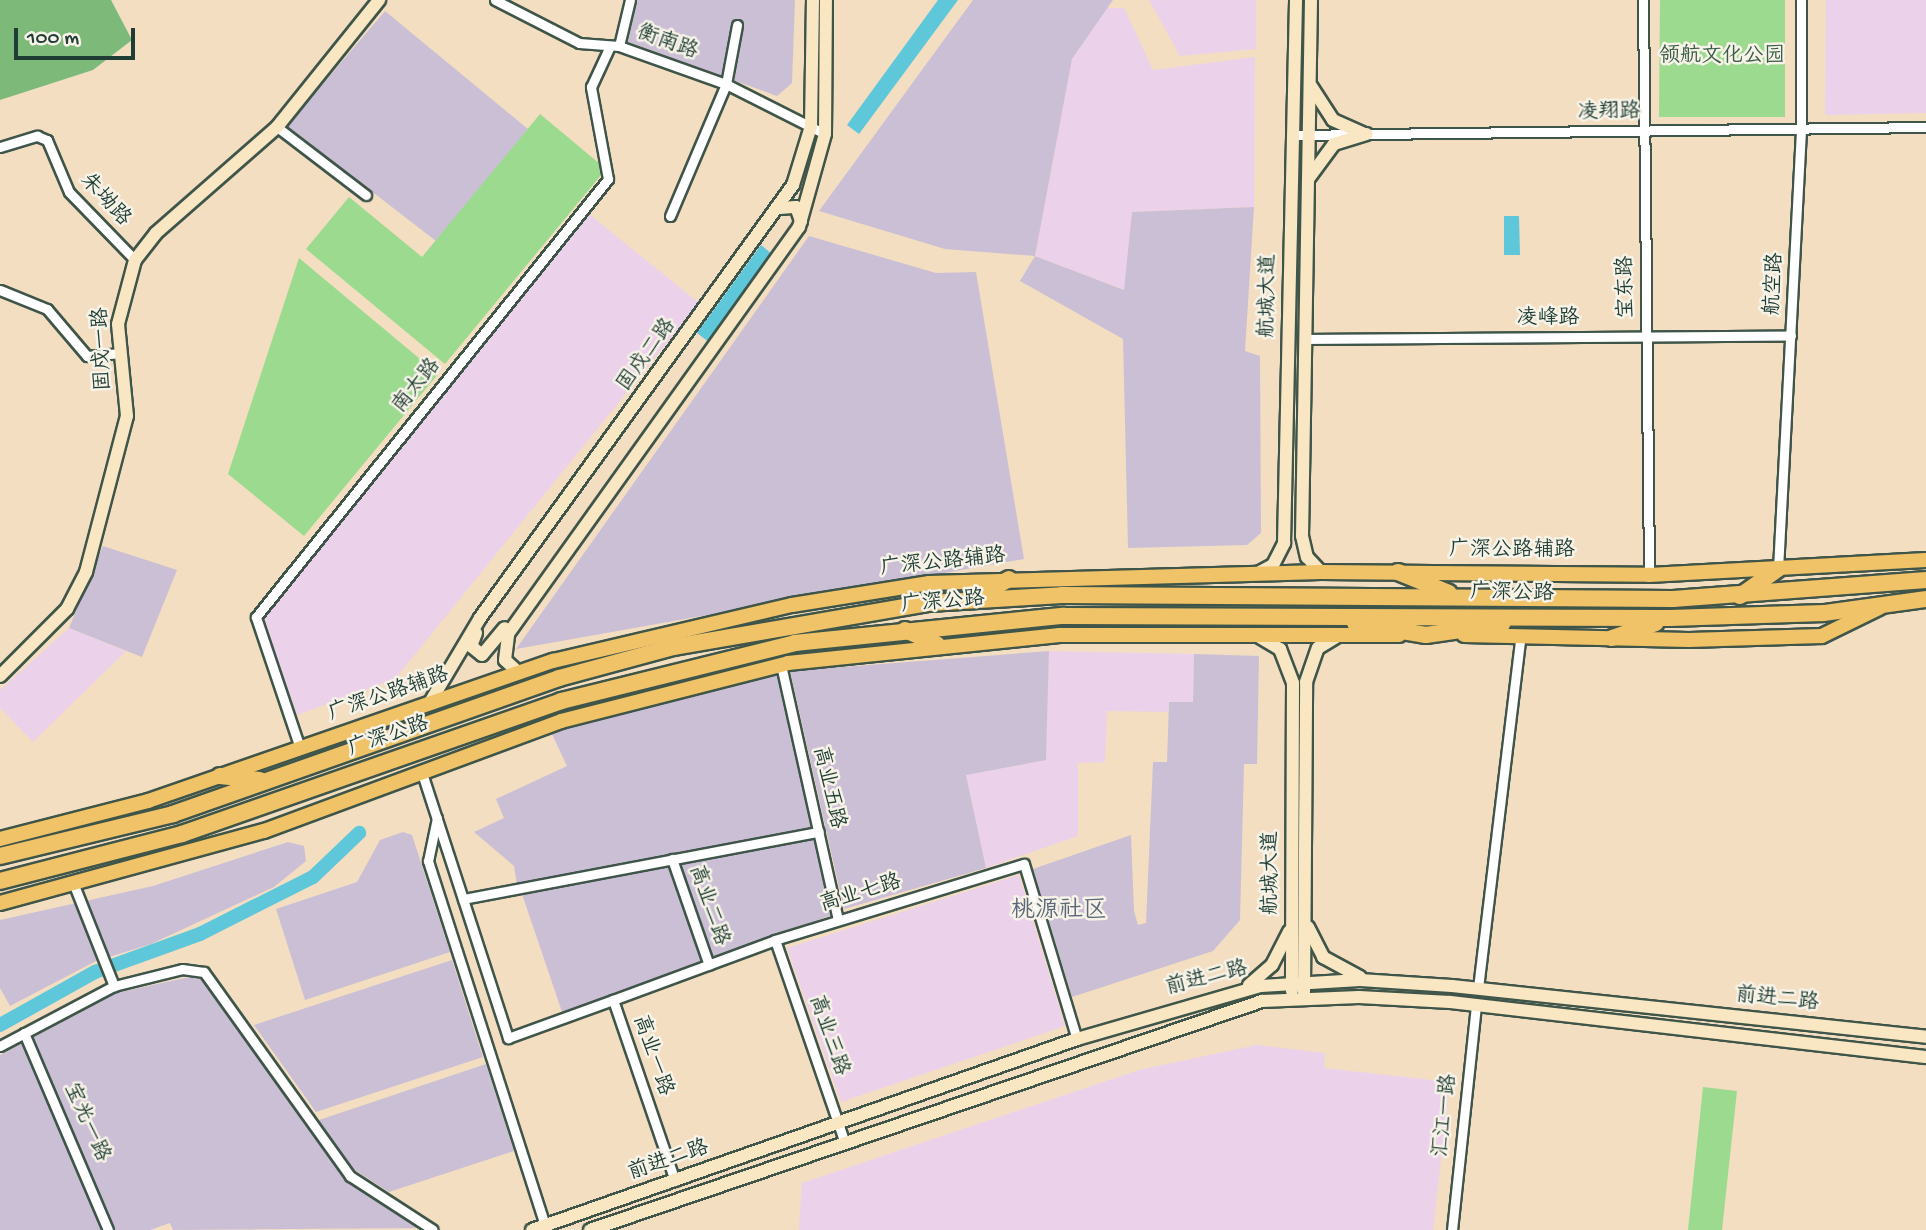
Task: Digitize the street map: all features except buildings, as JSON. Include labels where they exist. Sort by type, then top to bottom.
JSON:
[{"type":"highway","points":[[1739,597],[1778,569]]},
{"type":"highway","points":[[1398,572],[1458,596]]},
{"type":"highway","points":[[970,600],[1009,579]]},
{"type":"highway","name":"广深公路","points":[[0,856],[114,831],[266,781],[559,678],[673,647],[792,623],[970,600],[1739,597],[1926,580]]},
{"type":"highway","name":"广深公路","points":[[0,881],[182,834],[574,698],[795,643],[902,629],[1063,616],[1670,618],[1885,605],[1926,599]]},
{"type":"highway","points":[[1311,616],[1426,635],[1549,617]]},
{"type":"highway","points":[[1612,638],[1670,618]]},
{"type":"highway","points":[[902,629],[937,644]]},
{"type":"highway","points":[[220,776],[266,781]]},
{"type":"main road","name":"固戍一路","points":[[0,676],[57,621],[81,586],[127,416],[119,307],[135,260],[156,233],[277,127],[379,0]]},
{"type":"main road","name":"固戍二路","points":[[429,704],[515,570],[780,208],[803,165],[811,126],[813,0]]},
{"type":"main road","points":[[515,570],[471,640],[477,654],[488,652],[540,586],[801,222],[825,134],[826,0]]},
{"type":"main road","name":"航城大道","points":[[1250,576],[1266,570],[1282,551],[1286,481],[1296,0]]},
{"type":"main road","name":"航城大道","points":[[1311,0],[1307,136],[1304,548],[1321,572]]},
{"type":"main road","points":[[1309,79],[1334,120],[1366,134]]},
{"type":"main road","points":[[1307,192],[1325,152],[1366,134]]},
{"type":"main road","points":[[780,208],[796,207],[801,222]]},
{"type":"main road","points":[[1286,481],[1294,489],[1303,481]]},
{"type":"main road","name":"广深公路辅路","points":[[0,839],[56,829],[220,776],[519,673],[792,605],[929,583],[1321,572],[1649,575],[1926,560]]},
{"type":"main road","points":[[519,673],[505,660],[505,644],[540,586]]},
{"type":"main road","points":[[0,903],[74,885],[264,831],[421,770],[561,721],[781,665],[937,644],[1060,635],[1521,635],[1612,638],[1822,636],[1885,605]]},
{"type":"main road","name":"航城大道","points":[[1258,636],[1280,649],[1293,683],[1298,999]]},
{"type":"main road","name":"航城大道","points":[[1298,917],[1306,682],[1312,656],[1338,636]]},
{"type":"main road","points":[[1298,917],[1315,946],[1333,966],[1377,981]]},
{"type":"main road","points":[[1239,989],[1272,965],[1298,917]]},
{"type":"main road","name":"前进二路","points":[[532,1230],[839,1125],[1077,1039],[1239,989],[1377,981],[1478,988],[1926,1037]]},
{"type":"main road","name":"前进二路","points":[[590,1230],[1214,1014],[1298,999],[1476,1005],[1926,1057]]},
{"type":"street","name":"衡南路","points":[[495,0],[550,32],[615,46],[726,84],[825,134]]},
{"type":"street","points":[[615,46],[629,0]]},
{"type":"street","name":"宝东路","points":[[1643,0],[1649,575]]},
{"type":"street","name":"航空路","points":[[1778,569],[1801,128],[1801,0]]},
{"type":"street","points":[[670,216],[726,84],[737,25]]},
{"type":"street","name":"南太路","points":[[300,748],[256,617],[608,179],[591,87],[615,46]]},
{"type":"street","points":[[277,127],[366,195]]},
{"type":"street","name":"凌翔路","points":[[1292,135],[1926,127]]},
{"type":"street","name":"朱坳路","points":[[0,147],[42,136],[69,191],[135,260]]},
{"type":"street","points":[[0,290],[47,309],[87,356],[121,353]]},
{"type":"street","name":"凌峰路","points":[[1305,339],[1791,336]]},
{"type":"street","points":[[1478,988],[1521,635]]},
{"type":"street","name":"高业五路","points":[[781,665],[838,920]]},
{"type":"street","points":[[421,770],[508,1038],[613,1000]]},
{"type":"street","points":[[437,818],[428,860],[545,1226]]},
{"type":"street","points":[[463,899],[818,832]]},
{"type":"street","name":"高业二路","points":[[672,859],[709,965]]},
{"type":"street","name":"高业七路","points":[[709,965],[775,940],[1024,864],[1077,1039]]},
{"type":"street","points":[[74,885],[114,986]]},
{"type":"street","name":"高业三路","points":[[775,940],[845,1143]]},
{"type":"street","name":"高业一路","points":[[675,1181],[613,1000],[709,965]]},
{"type":"street","points":[[0,1046],[114,986],[182,969],[216,980],[350,1176],[432,1229]]},
{"type":"street","name":"汇江一路","points":[[1451,1230],[1476,1005]]},
{"type":"street","name":"宝光一路","points":[[24,1033],[108,1230]]},
{"type":"shaded area","points":[[637,0],[795,0],[792,83],[777,96],[628,42]]},
{"type":"shaded area","points":[[973,0],[1113,0],[1072,59],[1035,256],[945,249],[819,211]]},
{"type":"shaded area","points":[[1149,0],[1256,0],[1256,49],[1180,56]]},
{"type":"shaded area","points":[[1826,0],[1926,0],[1926,113],[1825,115]]},
{"type":"shaded area","points":[[1107,8],[1124,8],[1153,70],[1255,57],[1254,207],[1132,212],[1125,290],[1035,256],[1072,59]]},
{"type":"shaded area","points":[[385,11],[528,129],[436,241],[287,126]]},
{"type":"shaded area","points":[[1254,207],[1245,351],[1260,356],[1261,533],[1247,545],[1128,548],[1123,339],[1020,281],[1035,256],[1124,290],[1132,212]]},
{"type":"shaded area","points":[[589,214],[699,303],[395,679],[297,715],[263,618]]},
{"type":"shaded area","points":[[809,236],[936,273],[976,272],[1024,559],[516,649]]},
{"type":"shaded area","points":[[103,546],[177,570],[142,657],[69,628]]},
{"type":"shaded area","points":[[69,628],[126,651],[33,742],[0,708],[0,690]]},
{"type":"shaded area","points":[[1049,651],[1194,654],[1193,702],[1169,702],[1168,712],[1107,711],[1105,762],[1078,763],[1078,836],[986,868],[966,775],[1046,760]]},
{"type":"shaded area","points":[[1049,651],[1046,760],[966,775],[986,868],[844,909],[790,671]]},
{"type":"shaded area","points":[[1194,654],[1259,656],[1257,764],[1244,764],[1240,920],[1213,951],[1072,997],[1033,869],[1131,835],[1134,911],[1138,925],[1146,923],[1153,762],[1167,762],[1169,702],[1193,702]]},
{"type":"shaded area","points":[[777,672],[812,828],[517,885],[514,866],[474,832],[504,818],[496,799],[567,766],[551,732]]},
{"type":"shaded area","points":[[403,832],[412,835],[450,952],[305,1000],[276,909],[357,882],[380,840]]},
{"type":"shaded area","points":[[814,838],[832,915],[712,958],[679,863]]},
{"type":"shaded area","points":[[288,842],[304,846],[306,861],[274,887],[151,944],[96,961],[10,1006],[0,988],[0,920],[153,886]]},
{"type":"shaded area","points":[[669,865],[702,962],[562,1012],[522,894]]},
{"type":"shaded area","points":[[1019,875],[1065,1026],[841,1102],[787,948]]},
{"type":"shaded area","points":[[452,960],[483,1057],[316,1112],[254,1025]]},
{"type":"shaded area","points":[[194,976],[210,985],[338,1170],[427,1228],[173,1230],[170,1223],[150,1230],[0,1230],[0,1055],[116,993]]},
{"type":"shaded area","points":[[1256,1045],[1325,1053],[1324,1068],[1450,1082],[1433,1230],[799,1230],[802,1183],[1139,1070]]},
{"type":"shaded area","points":[[486,1064],[514,1151],[389,1192],[350,1167],[319,1120]]},
{"type":"green space","points":[[0,0],[111,0],[132,40],[93,70],[0,100]]},
{"type":"green space","name":"领航文化公园","points":[[1660,0],[1785,0],[1785,117],[1659,117]]},
{"type":"green space","points":[[540,114],[606,169],[445,364],[306,249],[349,197],[422,257]]},
{"type":"green space","points":[[299,258],[438,374],[304,536],[228,474]]},
{"type":"green space","points":[[1703,1087],[1737,1091],[1722,1230],[1688,1230]]},
{"type":"water","points":[[938,0],[958,0],[859,134],[847,125]]},
{"type":"water","points":[[1504,216],[1519,216],[1520,255],[1504,255]]},
{"type":"water","points":[[761,245],[773,255],[710,343],[697,333]]},
{"type":"waterway","points":[[0,1025],[95,972],[200,934],[313,877],[359,833]]},
{"type":"district","name":"桃源社区","points":[[1059,912]]}]
